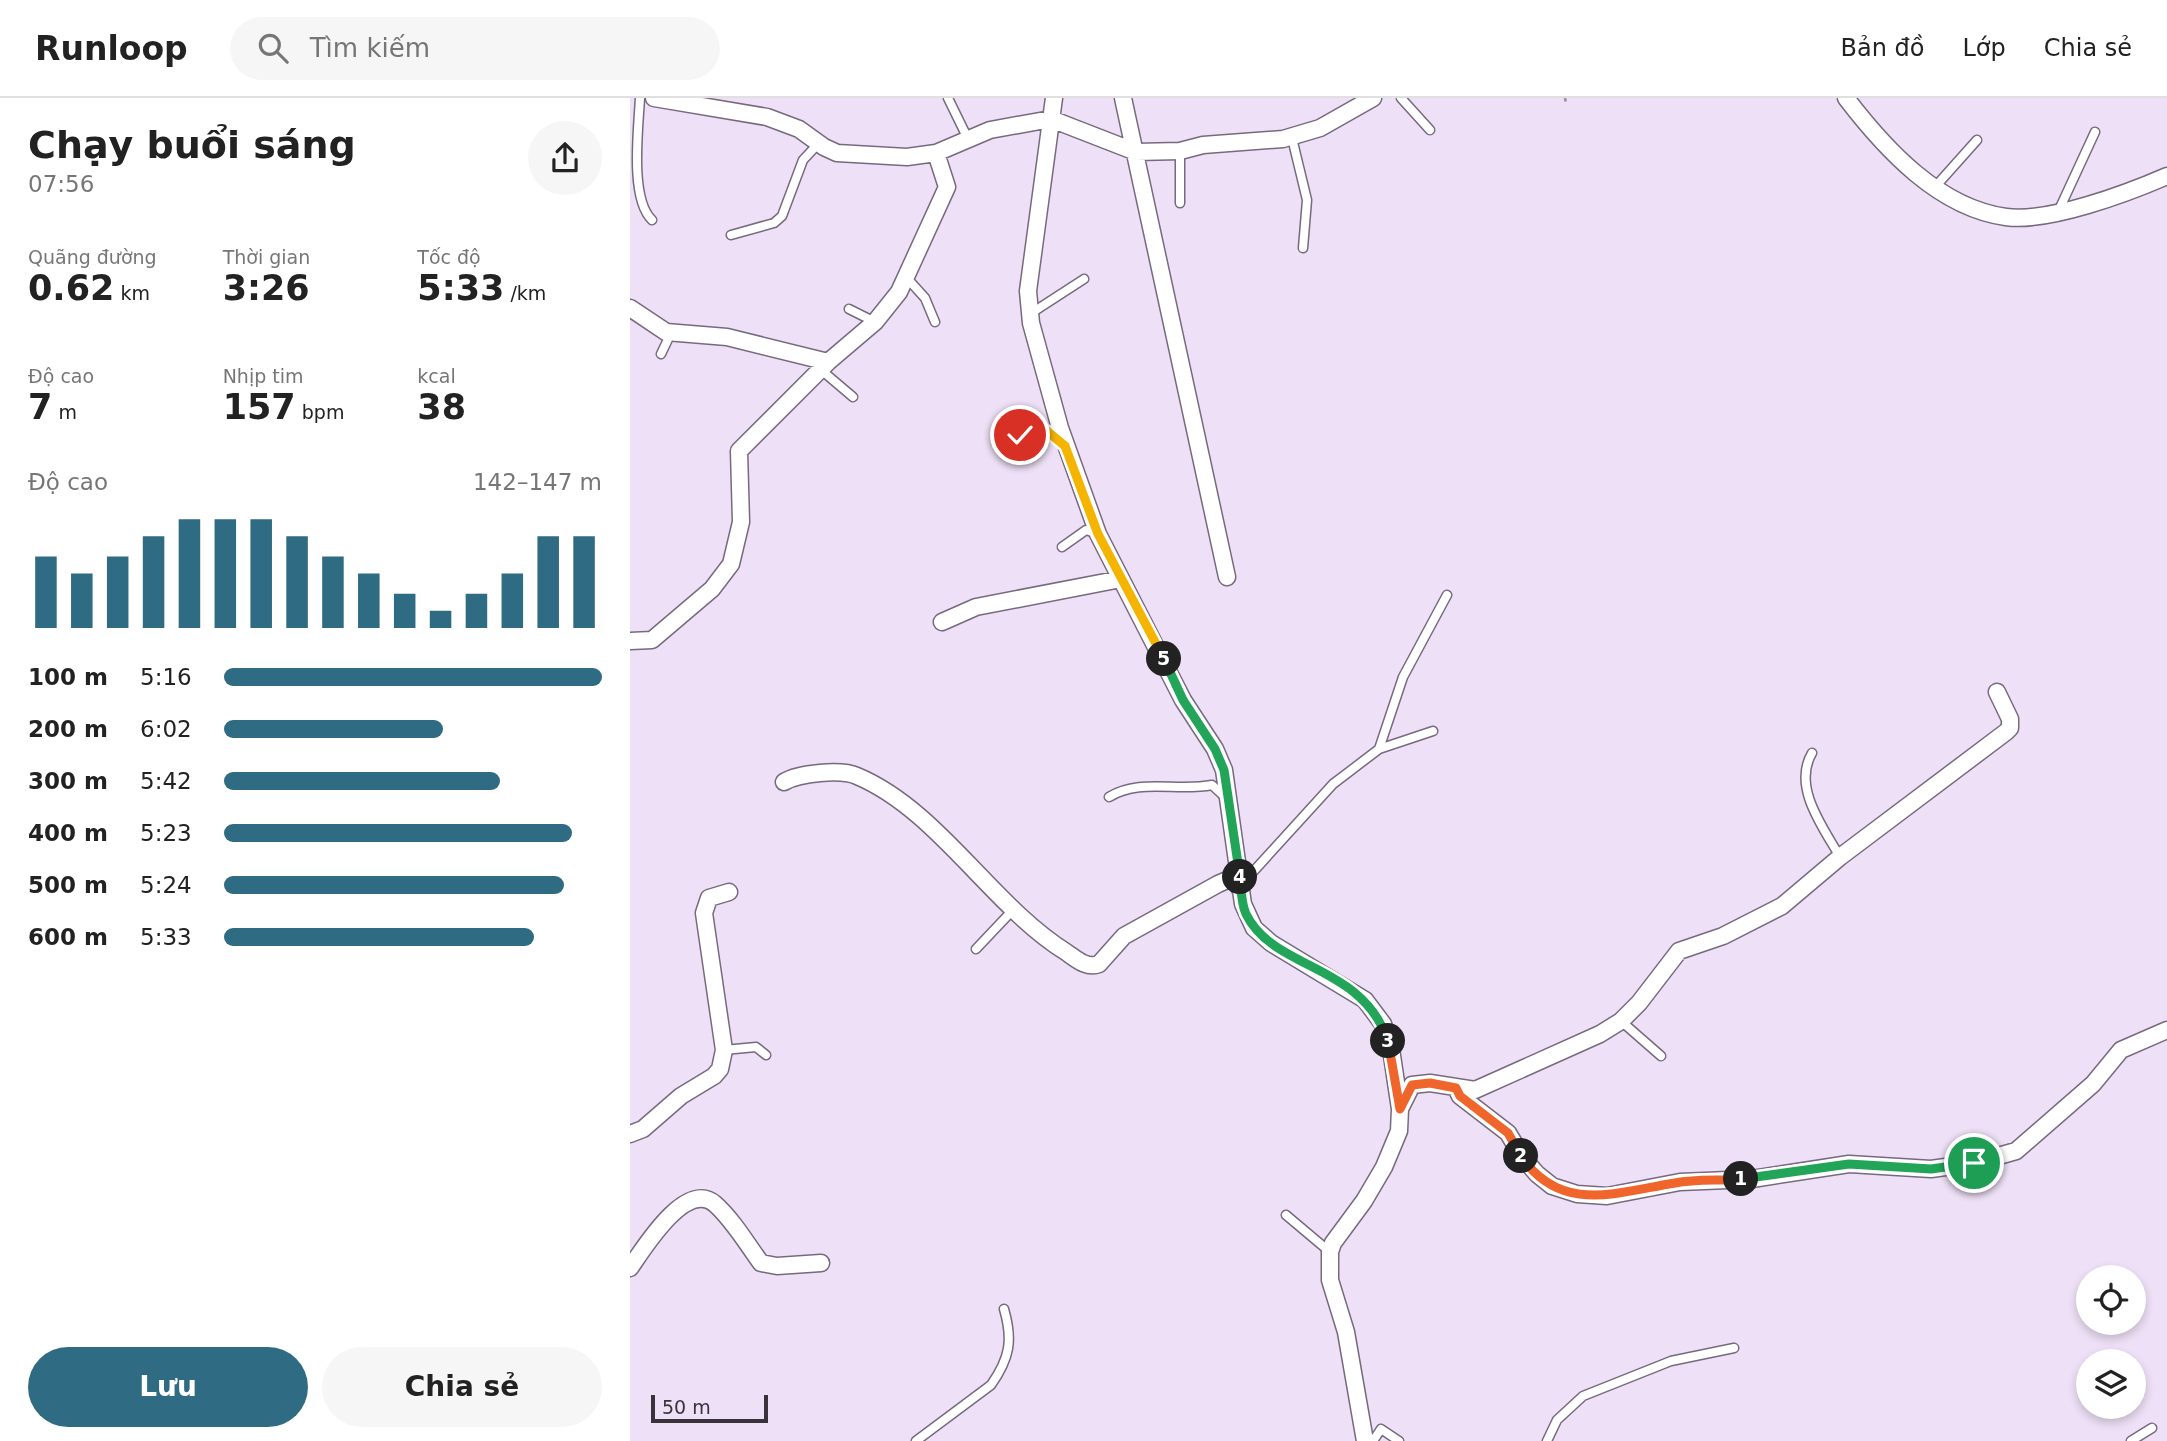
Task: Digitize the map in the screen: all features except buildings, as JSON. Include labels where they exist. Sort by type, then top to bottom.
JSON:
[{"type":"street","points":[[654,98],[767,117],[799,129],[837,153],[918,157],[936,153],[990,130],[1051,119],[1136,152],[1180,151],[1203,145],[1292,138],[1320,128],[1373,98]]},
{"type":"street","points":[[1054,98],[1028,291],[1030,314],[1067,448],[1098,534],[1183,700],[1215,749],[1224,770],[1246,913],[1262,936],[1337,980],[1375,1010],[1391,1049],[1400,1109],[1399,1131],[1384,1167],[1364,1201],[1333,1242],[1330,1252],[1330,1279],[1346,1332],[1365,1441]]},
{"type":"street","points":[[1123,98],[1227,577]]},
{"type":"street","points":[[1846,98],[1874,133],[1935,187],[1969,206],[2007,217],[2058,212],[2129,191],[2167,176]]},
{"type":"street","points":[[630,641],[652,640],[726,573],[735,553],[741,523],[739,451],[824,365],[876,322],[899,292],[947,187],[936,153]]},
{"type":"street","points":[[630,308],[671,333],[727,337],[824,365]]},
{"type":"street","points":[[943,622],[976,607],[1121,579]]},
{"type":"street","points":[[1400,1109],[1412,1085],[1430,1083],[1475,1090],[1584,1042],[1621,1021],[1639,1003],[1679,951],[1764,917],[2006,732],[2010,728],[2010,719],[1997,692]]},
{"type":"street","points":[[784,782],[795,776],[814,774],[854,774],[865,780],[936,832],[1012,911],[1055,946],[1083,963],[1095,966],[1124,936],[1218,884],[1234,877],[1241,889]]},
{"type":"street","points":[[630,1134],[643,1129],[681,1096],[714,1076],[720,1069],[724,1050],[704,913],[709,898],[729,892]]},
{"type":"street","points":[[1456,1088],[1460,1096],[1508,1133],[1523,1158],[1552,1186],[1577,1194],[1607,1196],[1680,1182],[1752,1179],[1827,1166],[1931,1169],[1995,1158],[2016,1151],[2050,1124],[2093,1084],[2121,1050],[2167,1030]]},
{"type":"street","points":[[630,1268],[671,1214],[691,1198],[697,1197],[714,1203],[761,1264],[777,1266],[821,1263]]},
{"type":"lane","points":[[640,98],[632,175],[635,197],[642,214],[652,220]]},
{"type":"lane","points":[[948,98],[968,139]]},
{"type":"lane","points":[[1401,98],[1430,130]]},
{"type":"lane","points":[[2058,212],[2095,132]]},
{"type":"lane","points":[[1292,138],[1307,200],[1303,247]]},
{"type":"lane","points":[[1935,187],[1977,140]]},
{"type":"lane","points":[[731,235],[774,223],[782,216],[803,160],[819,144]]},
{"type":"lane","points":[[1180,151],[1180,203]]},
{"type":"lane","points":[[906,277],[925,298],[935,321]]},
{"type":"lane","points":[[1030,314],[1084,279]]},
{"type":"lane","points":[[849,309],[876,322]]},
{"type":"lane","points":[[662,354],[671,333]]},
{"type":"lane","points":[[824,365],[853,397]]},
{"type":"lane","points":[[1014,427],[1020,435],[1047,431],[1067,448]]},
{"type":"lane","points":[[1062,547],[1086,530],[1098,534]]},
{"type":"lane","points":[[1379,748],[1403,677],[1447,595]]},
{"type":"lane","points":[[1241,889],[1334,784],[1379,748],[1433,731]]},
{"type":"lane","points":[[1812,753],[1805,770],[1809,796],[1840,857]]},
{"type":"lane","points":[[1109,797],[1137,785],[1180,789],[1212,785],[1230,802]]},
{"type":"lane","points":[[976,949],[1012,911]]},
{"type":"lane","points":[[1621,1021],[1661,1056]]},
{"type":"lane","points":[[724,1050],[756,1047],[766,1055]]},
{"type":"lane","points":[[1286,1214],[1330,1252]]},
{"type":"lane","points":[[916,1441],[982,1392],[999,1373],[1010,1353],[1012,1340],[1004,1309]]},
{"type":"lane","points":[[1547,1441],[1557,1420],[1583,1396],[1671,1361],[1734,1348]]},
{"type":"lane","points":[[2131,1441],[2152,1428]]},
{"type":"lane","points":[[1373,1441],[1381,1429],[1399,1441]]},
{"type":"path","points":[[1565,98],[1566,103]]},
{"type":"route","points":[[1020,435],[1047,431],[1067,448],[1098,534],[1183,700],[1215,749],[1228,786],[1242,904],[1254,928],[1272,943],[1352,990],[1375,1010],[1391,1049],[1400,1109],[1412,1085],[1430,1083],[1456,1088],[1460,1096],[1508,1133],[1529,1166],[1552,1186],[1577,1194],[1595,1196],[1680,1182],[1752,1179],[1849,1164],[1931,1169],[1974,1163]]}]
